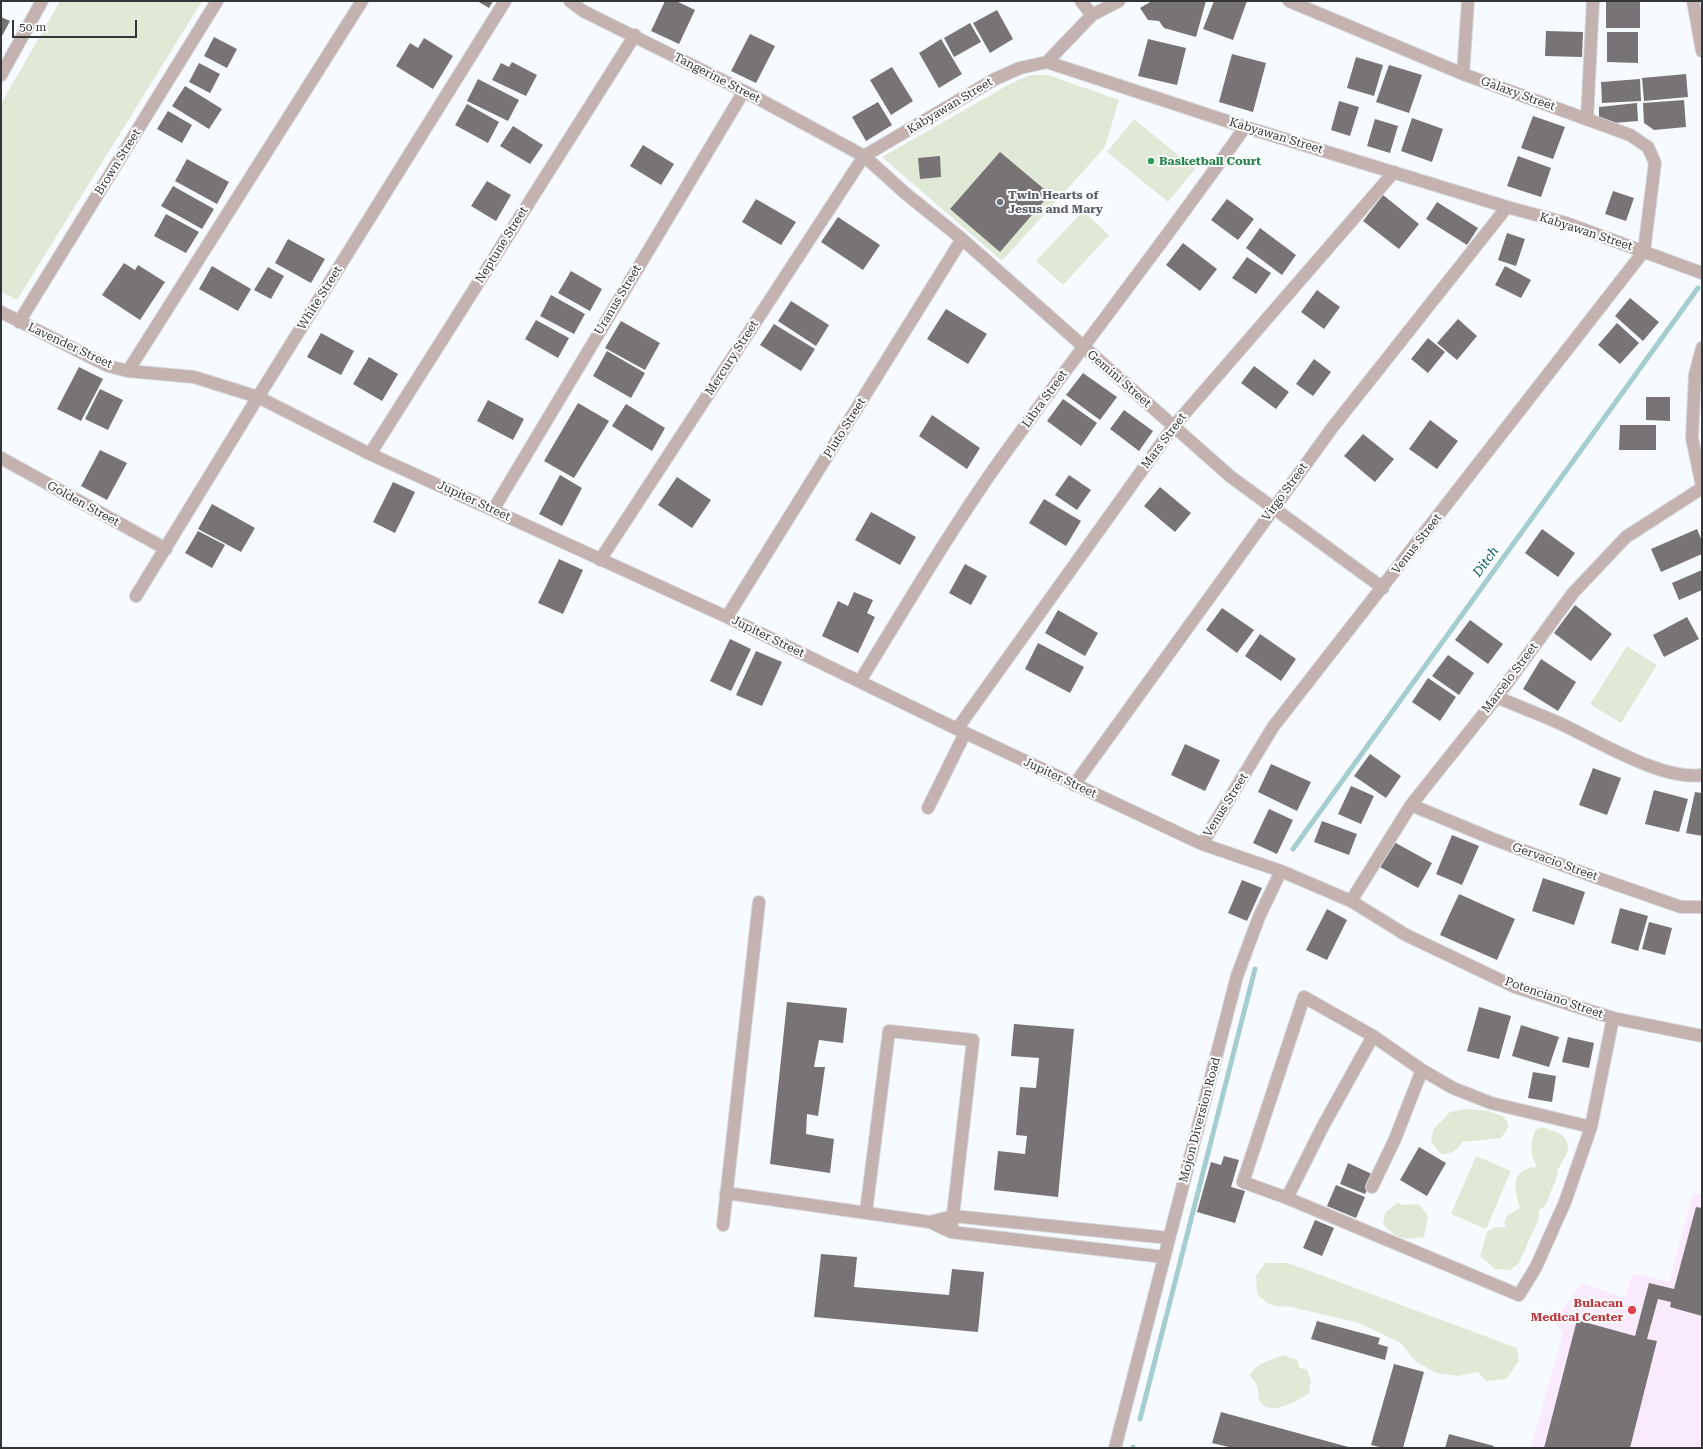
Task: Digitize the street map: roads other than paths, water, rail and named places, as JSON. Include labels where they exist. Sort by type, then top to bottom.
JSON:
[{"type":"street","points":[[1,76],[42,1]]},
{"type":"street","name":"Brown Street","points":[[19,322],[217,1]]},
{"type":"street","points":[[128,371],[362,1]]},
{"type":"street","name":"White Street","points":[[136,596],[258,397],[506,1]]},
{"type":"street","name":"Tangerine Street","points":[[570,1],[583,11],[635,35],[744,91],[864,156]]},
{"type":"street","points":[[1081,1],[1092,15]]},
{"type":"street","points":[[1047,62],[1092,15],[1118,1]]},
{"type":"street","name":"Galaxy Street","points":[[1289,1],[1464,74],[1630,135],[1648,147],[1655,162],[1644,251]]},
{"type":"street","points":[[1464,74],[1468,1]]},
{"type":"street","points":[[1587,119],[1594,1]]},
{"type":"street","points":[[1694,1],[1702,51]]},
{"type":"street","name":"Neptune Street","points":[[370,454],[635,35]]},
{"type":"street","name":"Kabyawan Street","points":[[864,156],[995,79],[1020,68],[1047,62],[1245,127],[1507,207],[1566,223],[1702,273]]},
{"type":"street","name":"Uranus Street","points":[[493,510],[744,91]]},
{"type":"street","name":"Libra Street","points":[[860,681],[926,571],[980,492],[1083,347],[1201,190],[1245,127]]},
{"type":"street","name":"Gemini Street","points":[[864,156],[905,193],[962,239],[1231,477],[1383,588]]},
{"type":"street","name":"Mercury Street","points":[[600,560],[864,156]]},
{"type":"street","name":"Mars Street","points":[[928,808],[961,731],[1173,427],[1394,172]]},
{"type":"street","name":"Virgo Street","points":[[1074,785],[1332,428],[1507,207]]},
{"type":"street","name":"Pluto Street","points":[[727,617],[962,239]]},
{"type":"street","name":"Venus Street","points":[[1202,844],[1273,727],[1383,588],[1644,251]]},
{"type":"street","name":"Lavender Street","points":[[1,312],[108,366],[128,371],[194,377],[258,397]]},
{"type":"street","points":[[1702,348],[1695,375],[1692,438],[1702,487]]},
{"type":"street","name":"Jupiter Street","points":[[258,397],[370,454],[727,617],[1074,785],[1202,844],[1281,871]]},
{"type":"street","name":"Golden Street","points":[[1,458],[166,549]]},
{"type":"street","name":"Marcelo Street","points":[[1351,901],[1411,805],[1497,697],[1573,593],[1626,537],[1702,487]]},
{"type":"street","points":[[1497,697],[1561,724],[1594,742],[1670,773],[1702,775]]},
{"type":"street","name":"Gervacio Street","points":[[1411,805],[1493,839],[1589,875],[1681,907],[1702,907]]},
{"type":"street","points":[[1281,871],[1351,901]]},
{"type":"street","name":"Mojon Diversion Road","points":[[1115,1448],[1237,976],[1259,917],[1281,871]]},
{"type":"street","name":"Potenciano Street","points":[[1351,901],[1406,935],[1515,987],[1613,1018],[1702,1036]]},
{"type":"street","points":[[723,1225],[759,902]]},
{"type":"street","points":[[1591,1127],[1491,1103],[1453,1088],[1422,1070],[1374,1036],[1304,998],[1243,1182],[1286,1198],[1519,1295],[1536,1267],[1565,1202],[1591,1127],[1613,1018]]},
{"type":"street","points":[[866,1212],[889,1031],[973,1040],[951,1232]]},
{"type":"street","points":[[1286,1198],[1323,1126],[1374,1036]]},
{"type":"street","points":[[1372,1187],[1395,1139],[1422,1070]]},
{"type":"street","points":[[726,1193],[930,1222],[951,1232],[1164,1257]]},
{"type":"street","points":[[930,1222],[953,1216],[1169,1238]]},
{"type":"waterway","name":"Ditch","points":[[1293,849],[1698,288]]},
{"type":"waterway","points":[[1140,1419],[1255,969]]},
{"type":"place","name":"Basketball Court","points":[[1151,161]]},
{"type":"place","name":"Twin Hearts of Jesus and Mary","points":[[1000,202]]},
{"type":"place","name":"Bulacan Medical Center","points":[[1632,1310]]}]
